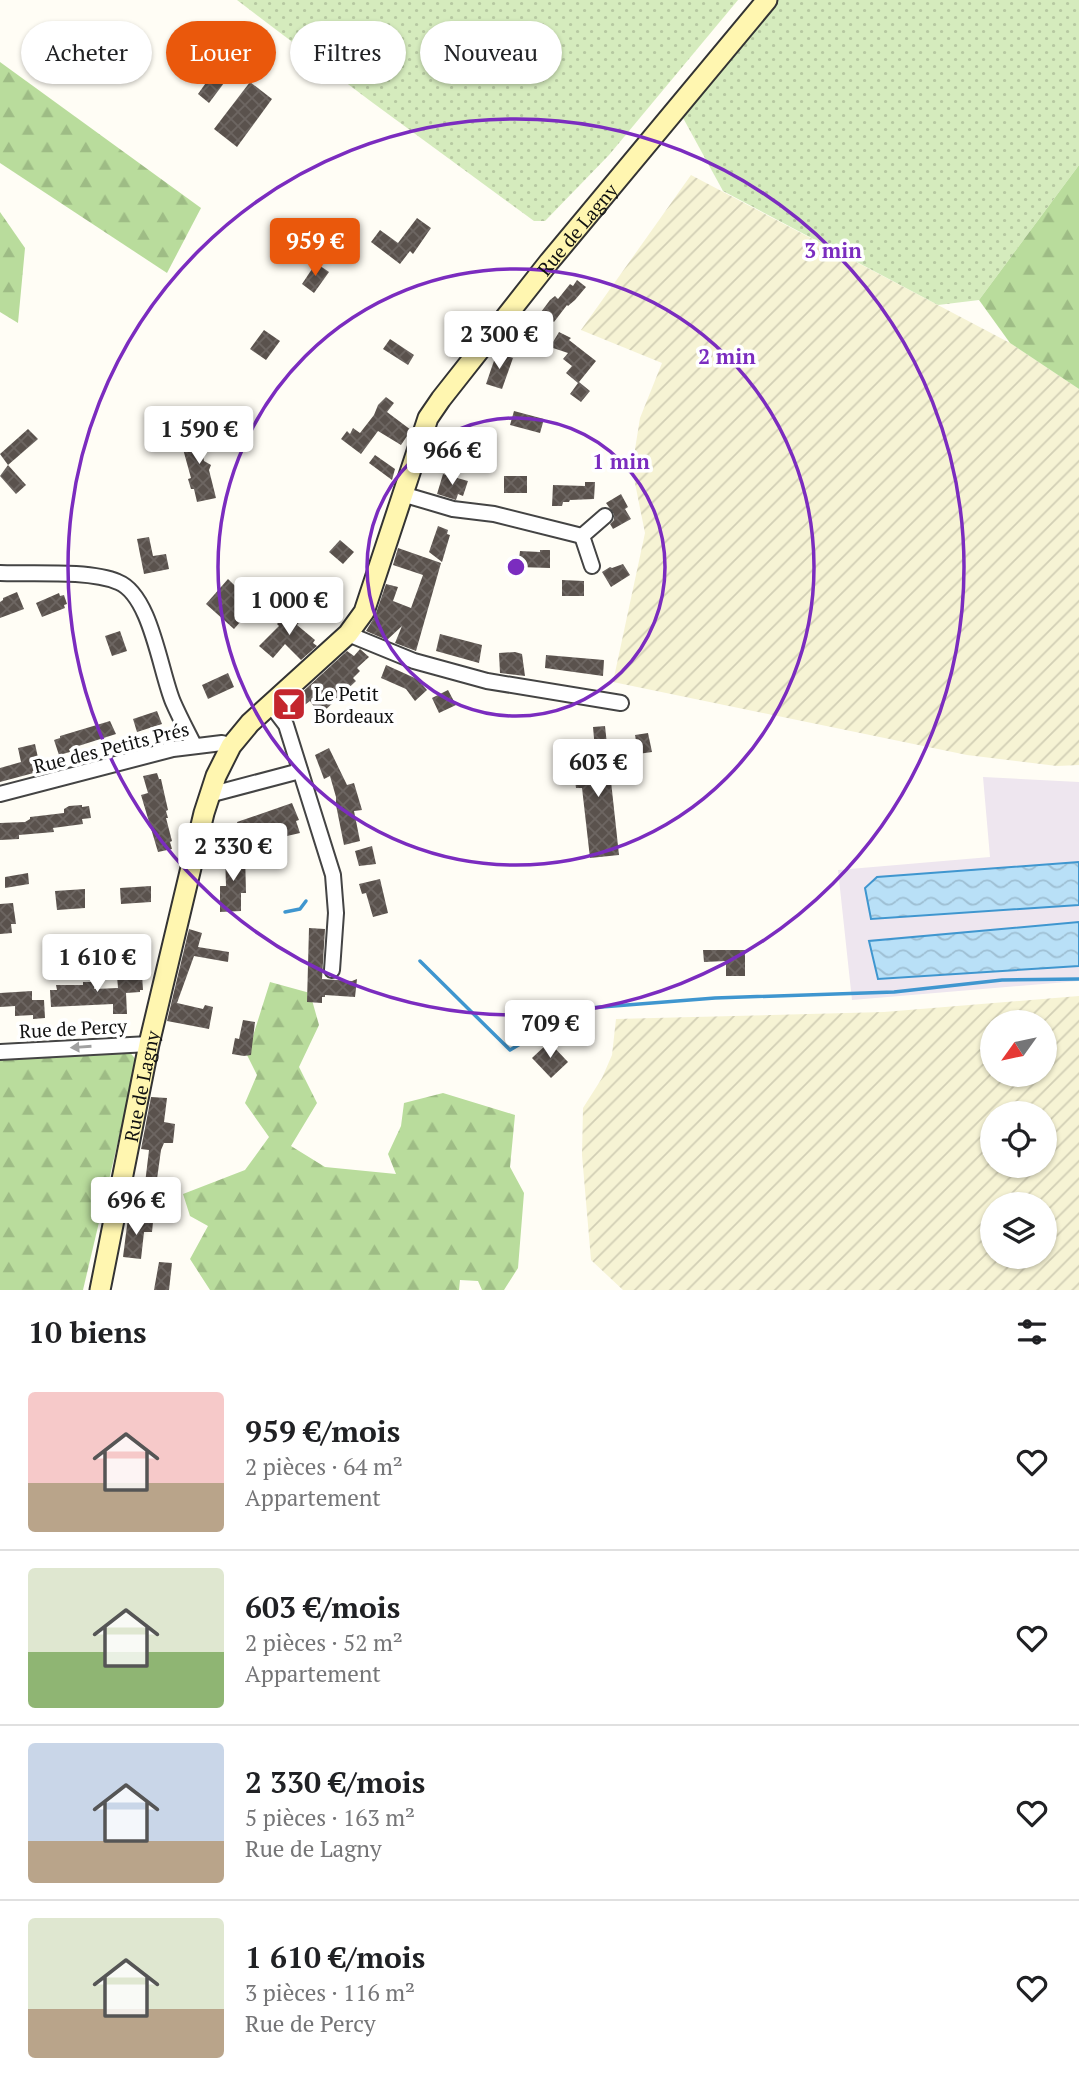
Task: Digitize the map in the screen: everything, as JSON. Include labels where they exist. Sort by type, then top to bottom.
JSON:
[{"type":"main road","name":"Rue de Lagny","points":[[100,1290],[149,1044],[209,795],[231,746],[250,723],[348,634],[364,612],[428,418],[441,399],[549,262],[767,0]]},
{"type":"street","points":[[402,494],[453,509],[494,514],[582,536]]},
{"type":"street","points":[[582,536],[606,516]]},
{"type":"street","points":[[582,536],[592,566]]},
{"type":"street","points":[[0,573],[88,576],[119,582],[137,596],[172,700],[194,745]]},
{"type":"street","points":[[348,634],[414,661],[487,681],[621,704]]},
{"type":"street","points":[[270,704],[286,726],[333,875],[336,913],[332,970]]},
{"type":"street","name":"Rue des Petits Prés","points":[[0,794],[194,745],[222,743],[231,746]]},
{"type":"street","points":[[209,795],[300,771]]},
{"type":"street","name":"Rue de Percy","points":[[0,1052],[149,1044]]},
{"type":"shaded area","points":[[691,175],[1010,343],[1079,389],[1079,765],[1057,766],[967,755],[613,682],[645,533],[632,468],[640,418],[662,363],[581,330]]},
{"type":"shaded area","points":[[983,777],[1079,782],[1079,981],[852,1000],[838,870],[990,857]]},
{"type":"shaded area","points":[[1079,996],[1079,1290],[623,1290],[591,1260],[582,1155],[583,1108],[602,1078],[612,1055],[616,1019],[884,1012]]},
{"type":"green space","points":[[237,0],[738,0],[609,155],[545,221],[534,221],[348,84],[406,84],[406,21],[290,21],[290,40],[276,30],[276,21],[265,21]]},
{"type":"green space","points":[[777,0],[1079,0],[1079,165],[979,300],[938,305],[723,191],[682,116]]},
{"type":"green space","points":[[0,62],[21,77],[21,84],[30,84],[201,208],[167,273],[0,163]]},
{"type":"green space","points":[[1079,165],[1079,389],[1010,343],[979,300]]},
{"type":"green space","points":[[0,212],[25,248],[18,323],[0,312]]},
{"type":"green space","points":[[270,982],[310,993],[319,1025],[299,1067],[317,1103],[291,1146],[325,1167],[396,1174],[388,1154],[401,1126],[404,1103],[443,1093],[515,1115],[510,1167],[524,1193],[518,1268],[504,1290],[482,1290],[478,1281],[460,1280],[459,1290],[210,1290],[190,1259],[208,1226],[190,1216],[183,1194],[245,1170],[269,1137],[245,1103],[257,1075],[247,1055]]},
{"type":"green space","points":[[128,1050],[137,1061],[83,1290],[0,1290],[0,1056]]},
{"type":"water","points":[[1079,862],[1079,905],[871,919],[865,888],[877,877]]},
{"type":"water","points":[[1079,922],[1079,966],[878,979],[869,941]]},
{"type":"building","points":[[205,84],[223,84],[209,103],[198,94]]},
{"type":"building","points":[[248,84],[253,84],[272,99],[237,147],[214,129]]},
{"type":"building","points":[[417,218],[431,228],[413,254],[410,251],[400,264],[371,242],[380,230],[398,243]]},
{"type":"building","points":[[316,263],[329,272],[314,293],[302,284]]},
{"type":"building","points":[[577,280],[586,287],[554,322],[541,312],[550,300],[555,296],[558,299],[570,284],[573,286]]},
{"type":"building","points":[[264,330],[280,341],[266,360],[250,349]]},
{"type":"building","points":[[559,332],[571,338],[569,340],[596,361],[579,382],[590,391],[581,402],[570,394],[578,383],[566,373],[572,366],[563,359],[568,353],[550,347]]},
{"type":"building","points":[[390,339],[414,355],[408,365],[383,349]]},
{"type":"building","points":[[497,352],[513,358],[502,389],[486,384]]},
{"type":"building","points":[[386,397],[394,403],[387,412],[411,430],[401,445],[378,431],[361,454],[341,439],[347,431],[350,434],[353,428],[360,433]]},
{"type":"building","points":[[514,411],[544,419],[540,433],[510,425]]},
{"type":"building","points":[[196,427],[211,437],[202,451],[204,461],[211,465],[209,470],[216,498],[197,502],[188,479],[191,478],[183,449]]},
{"type":"building","points":[[440,427],[455,430],[446,464],[433,460]]},
{"type":"building","points":[[28,429],[38,439],[8,465],[0,454]]},
{"type":"building","points":[[375,455],[395,469],[392,480],[369,463]]},
{"type":"building","points":[[8,465],[26,485],[16,494],[0,476]]},
{"type":"building","points":[[443,474],[468,481],[463,496],[458,494],[456,500],[437,494]]},
{"type":"building","points":[[504,476],[527,476],[527,493],[504,493]]},
{"type":"building","points":[[585,482],[595,482],[594,499],[570,500],[563,502],[562,506],[552,506],[553,485],[585,486]]},
{"type":"building","points":[[621,494],[631,519],[613,529],[610,524],[614,520],[614,514],[606,503]]},
{"type":"building","points":[[438,526],[448,530],[447,534],[450,535],[442,562],[429,552]]},
{"type":"building","points":[[149,537],[153,556],[166,554],[169,569],[144,574],[137,539]]},
{"type":"building","points":[[340,540],[354,552],[343,564],[329,552]]},
{"type":"building","points":[[398,548],[441,563],[416,651],[395,643],[402,626],[387,640],[366,631],[375,616],[386,584],[398,587],[393,601],[411,608],[423,575],[393,565]]},
{"type":"building","points":[[550,550],[550,568],[518,567],[520,551]]},
{"type":"building","points":[[623,564],[630,575],[611,587],[602,572]]},
{"type":"building","points":[[228,579],[255,605],[234,629],[206,604]]},
{"type":"building","points":[[562,580],[584,581],[584,596],[562,596]]},
{"type":"building","points":[[17,592],[24,609],[0,618],[0,602]]},
{"type":"building","points":[[59,593],[60,596],[64,595],[67,604],[64,605],[65,608],[42,617],[36,603]]},
{"type":"building","points":[[292,608],[303,618],[297,625],[315,640],[313,643],[317,646],[301,660],[285,644],[273,658],[259,646]]},
{"type":"building","points":[[120,631],[127,651],[112,656],[105,636]]},
{"type":"building","points":[[440,634],[482,645],[479,663],[436,651]]},
{"type":"building","points":[[360,649],[369,657],[357,668],[360,671],[353,678],[356,681],[320,715],[310,701],[295,712],[293,708],[288,711],[286,707],[347,651],[354,656]]},
{"type":"building","points":[[499,653],[522,654],[525,676],[500,673]]},
{"type":"building","points":[[546,655],[604,660],[603,676],[545,668]]},
{"type":"building","points":[[386,665],[417,679],[427,690],[415,701],[406,689],[381,678]]},
{"type":"building","points":[[228,673],[234,687],[208,699],[202,685]]},
{"type":"building","points":[[448,690],[456,705],[439,713],[432,698]]},
{"type":"building","points":[[157,711],[162,724],[137,732],[133,719]]},
{"type":"building","points":[[110,721],[116,734],[69,749],[70,752],[59,755],[54,740],[60,736]]},
{"type":"building","points":[[605,726],[619,855],[590,858],[582,788],[576,788],[573,764],[596,761],[593,727]]},
{"type":"building","points":[[648,733],[652,752],[638,754],[635,735]]},
{"type":"building","points":[[35,744],[41,771],[0,782],[0,768],[21,762],[18,748]]},
{"type":"building","points":[[329,748],[347,785],[354,783],[362,810],[354,811],[360,841],[344,845],[330,776],[324,779],[315,755]]},
{"type":"building","points":[[157,773],[161,779],[168,810],[166,818],[172,841],[172,849],[158,852],[141,795],[148,793],[143,776]]},
{"type":"building","points":[[292,803],[299,820],[296,821],[300,833],[287,836],[286,831],[277,833],[275,829],[269,832],[268,829],[241,837],[237,822]]},
{"type":"building","points":[[69,806],[89,806],[91,818],[82,819],[83,824],[53,828],[54,832],[19,835],[19,839],[0,840],[0,823],[25,822],[30,817],[64,813],[64,809]]},
{"type":"building","points":[[372,846],[376,864],[359,866],[355,851]]},
{"type":"building","points":[[225,854],[245,854],[246,893],[241,893],[241,911],[220,912],[220,886],[226,886]]},
{"type":"building","points":[[28,873],[29,884],[5,888],[5,877]]},
{"type":"building","points":[[380,879],[388,913],[373,917],[366,893],[362,894],[359,884]]},
{"type":"building","points":[[151,886],[151,902],[121,904],[120,888]]},
{"type":"building","points":[[85,889],[85,908],[57,910],[55,891]]},
{"type":"building","points":[[13,903],[16,924],[11,924],[12,933],[0,934],[0,904]]},
{"type":"building","points":[[309,928],[325,929],[322,979],[357,979],[355,997],[325,995],[322,997],[322,1003],[307,1002]]},
{"type":"building","points":[[189,929],[202,933],[198,947],[229,952],[228,962],[194,956],[177,1003],[203,1009],[205,1005],[213,1007],[209,1029],[167,1021]]},
{"type":"building","points":[[703,950],[745,950],[745,976],[726,976],[726,961],[704,962]]},
{"type":"building","points":[[142,975],[143,990],[126,993],[127,1014],[113,1014],[113,1004],[51,1007],[50,990],[57,990],[56,985],[83,985],[83,982],[94,982],[94,989],[118,988],[117,976]]},
{"type":"building","points":[[32,991],[32,1000],[44,1000],[45,1018],[33,1019],[33,1015],[15,1016],[15,1006],[0,1007],[0,993]]},
{"type":"building","points":[[243,1020],[255,1022],[251,1055],[244,1056],[232,1054]]},
{"type":"building","points":[[549,1042],[568,1062],[551,1078],[532,1058]]},
{"type":"building","points":[[151,1097],[167,1098],[164,1122],[175,1124],[173,1143],[164,1143],[161,1150],[157,1179],[164,1187],[163,1194],[144,1192],[149,1150],[141,1149]]},
{"type":"building","points":[[128,1218],[153,1222],[152,1232],[144,1232],[141,1259],[123,1257]]},
{"type":"building","points":[[159,1262],[172,1263],[169,1290],[154,1290]]},
{"type":"waterway","points":[[285,912],[300,909],[306,901]]},
{"type":"waterway","points":[[420,961],[510,1050],[574,1012]]},
{"type":"waterway","points":[[589,1008],[715,998],[894,992],[1002,980],[1079,979]]},
{"type":"place","name":"Le Petit Bordeaux","points":[[289,704]]}]
